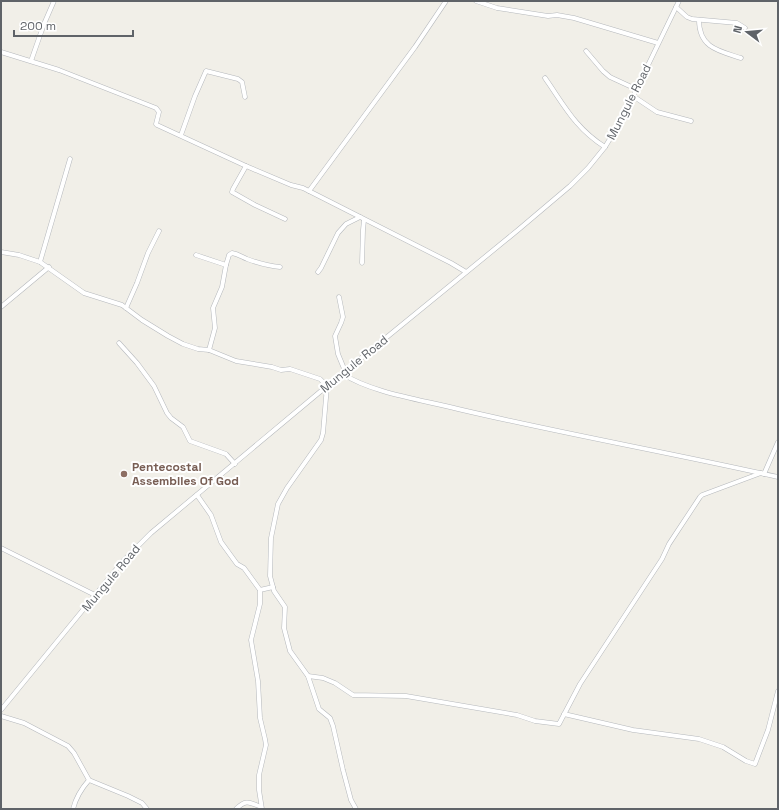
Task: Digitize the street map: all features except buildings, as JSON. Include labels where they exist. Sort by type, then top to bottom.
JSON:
[{"type":"street","points":[[31,61],[54,1]]},
{"type":"street","points":[[309,191],[415,47],[446,1]]},
{"type":"street","points":[[476,1],[497,8],[548,16],[557,15],[574,18],[658,43]]},
{"type":"street","name":"Mungule Road","points":[[1,710],[136,547],[327,386],[570,186],[588,168],[605,147],[618,126],[678,1]]},
{"type":"street","points":[[676,7],[687,17],[698,20],[736,23],[745,28]]},
{"type":"street","points":[[698,20],[699,30],[707,43],[718,50],[741,58]]},
{"type":"street","points":[[586,51],[602,71],[610,77],[636,89]]},
{"type":"street","points":[[1,52],[59,70],[156,108],[160,112],[157,125],[246,166],[309,191],[466,272]]},
{"type":"street","points":[[181,135],[206,71],[238,79],[242,82],[245,97]]},
{"type":"street","points":[[545,78],[561,104],[580,128],[605,147]]},
{"type":"street","points":[[633,96],[657,112],[691,121]]},
{"type":"street","points":[[40,262],[70,159]]},
{"type":"street","points":[[246,166],[232,192],[285,219]]},
{"type":"street","points":[[318,272],[338,233],[346,224],[360,217]]},
{"type":"street","points":[[362,263],[362,230],[364,220]]},
{"type":"street","points":[[126,308],[148,253],[159,231]]},
{"type":"street","points":[[1,252],[19,255],[40,262],[84,293],[122,305],[142,320],[183,344],[198,349],[208,350],[229,359],[241,362],[281,370],[290,369],[320,379],[327,386],[321,440],[287,488],[278,504],[271,538],[270,576],[273,587],[285,607],[284,628],[290,652],[308,676],[320,709],[330,718],[351,800],[356,809]]},
{"type":"street","points":[[208,350],[215,328],[213,308],[222,287],[229,255],[232,253],[237,254],[269,266],[280,267]]},
{"type":"street","points":[[196,255],[226,265]]},
{"type":"street","points":[[1,306],[49,267]]},
{"type":"street","points":[[339,298],[343,316],[335,336],[338,354],[344,372],[352,380],[373,388],[422,400],[576,435],[778,477]]},
{"type":"street","points":[[119,343],[137,363],[154,386],[167,413],[183,427],[190,442],[226,454],[235,464]]},
{"type":"street","points":[[308,676],[329,681],[356,695],[406,696],[517,714],[535,721],[559,724],[580,684],[662,559],[669,544],[700,497],[762,474],[778,442]]},
{"type":"street","points":[[197,495],[211,515],[221,542],[237,564],[244,568],[260,590],[260,604],[251,640],[258,681],[260,718],[266,745],[259,775],[259,790],[262,808]]},
{"type":"street","points":[[1,548],[95,596]]},
{"type":"street","points":[[260,590],[273,587]]},
{"type":"street","points":[[564,714],[633,730],[699,739],[723,747],[746,761],[755,764],[768,730],[778,691]]},
{"type":"street","points":[[1,716],[24,723],[68,746],[74,753],[89,780],[128,796],[142,803],[147,809]]},
{"type":"street","points":[[73,809],[80,790],[89,780]]},
{"type":"street","points":[[236,809],[242,803],[248,802],[262,808]]},
{"type":"place","name":"Pentecostal Assemblies Of God","points":[[124,474]]}]
